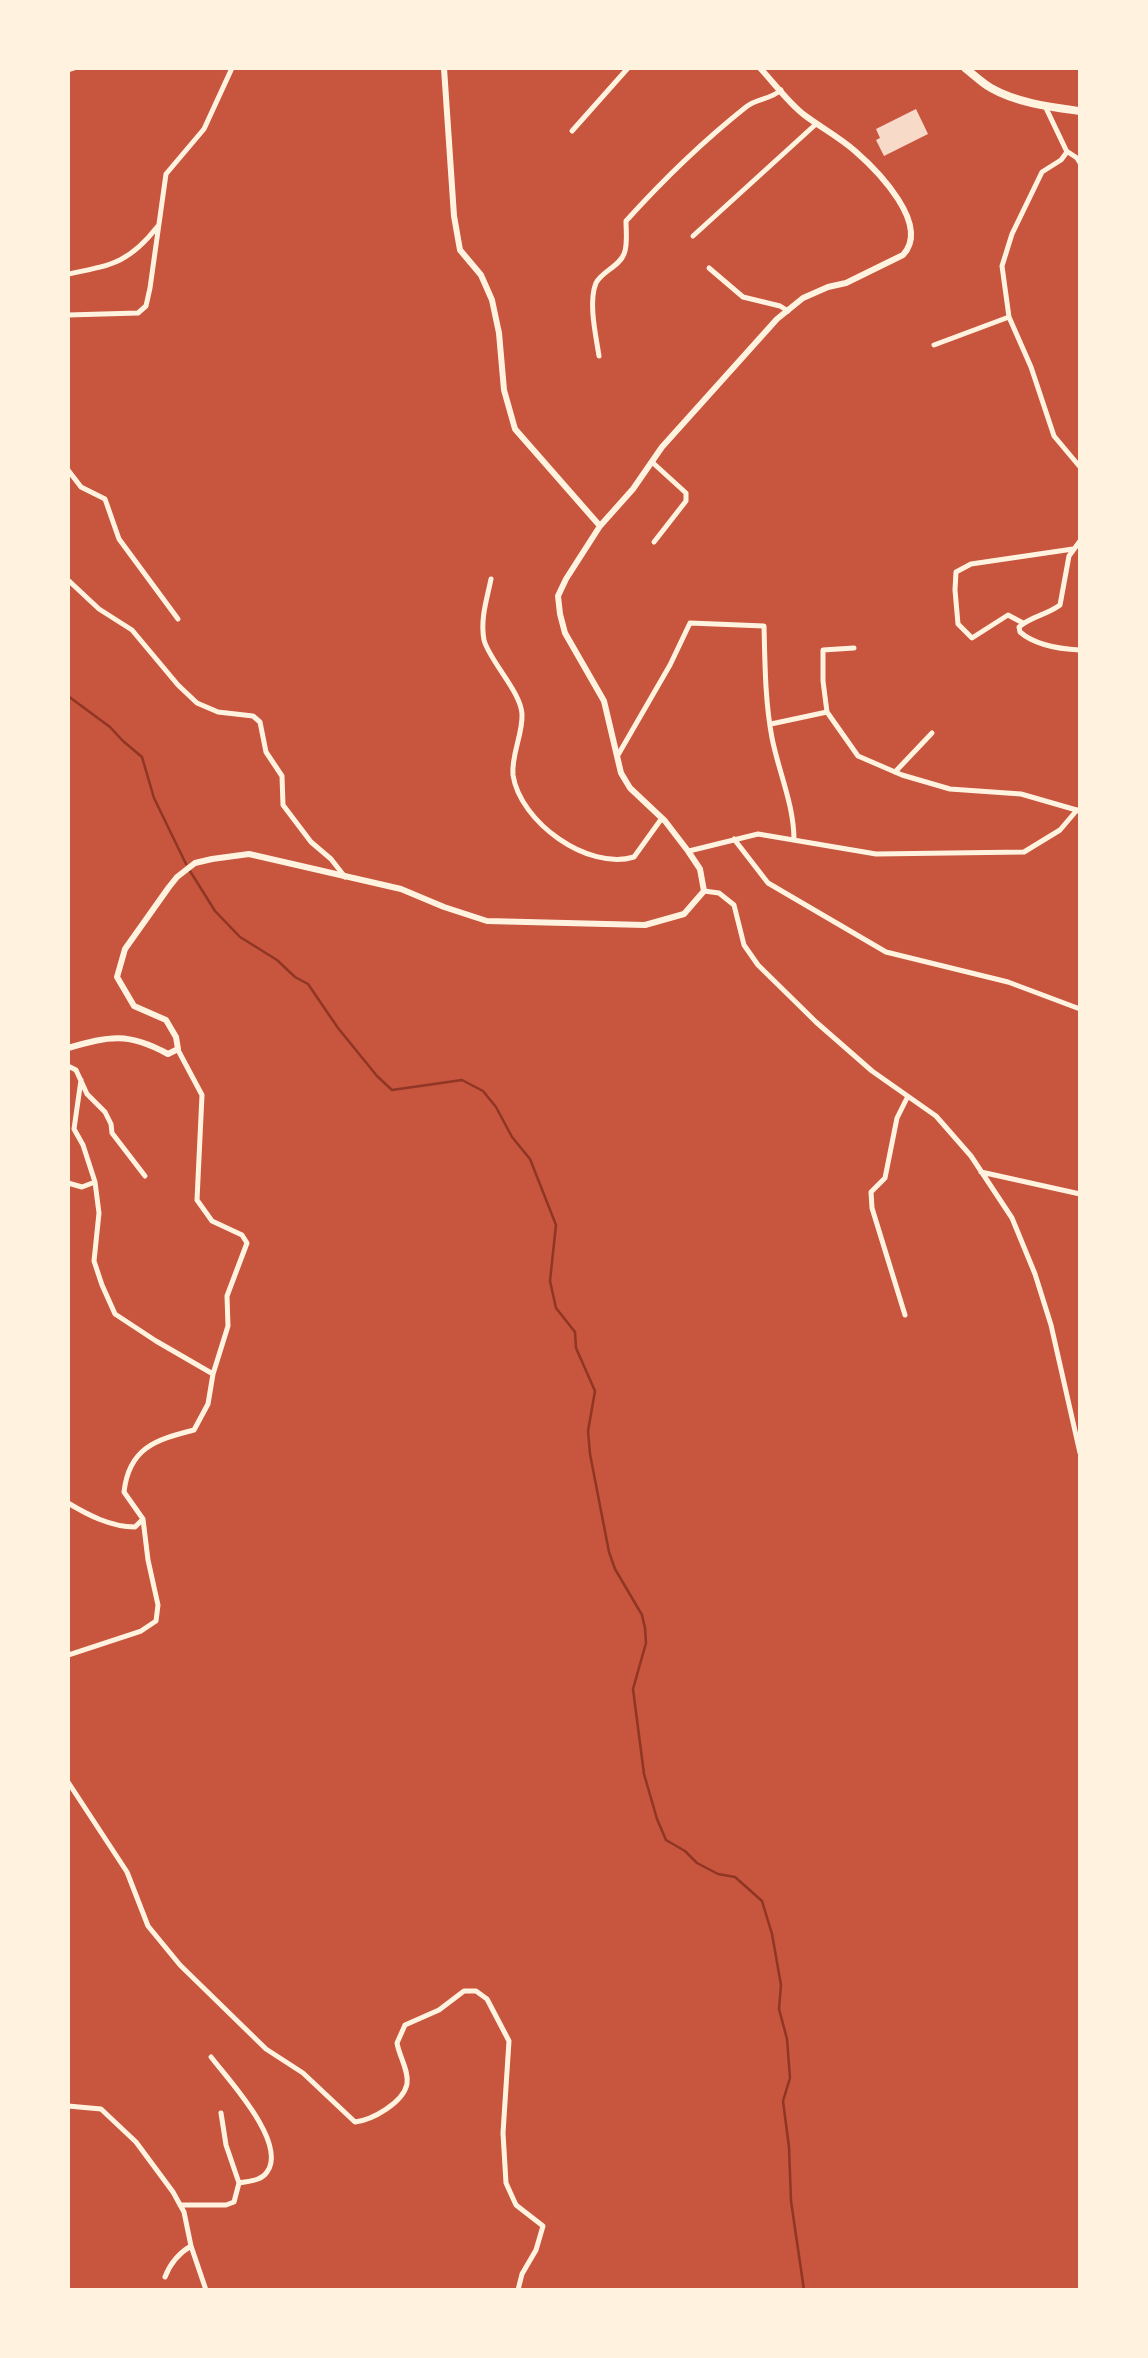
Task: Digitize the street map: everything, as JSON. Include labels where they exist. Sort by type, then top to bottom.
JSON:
[{"type":"main road","points":[[965,68],[992,89],[1046,106],[1080,111]]},
{"type":"street","points":[[68,315],[138,313],[146,306],[166,174],[204,129],[232,68]]},
{"type":"street","points":[[444,68],[460,250],[481,275],[492,300],[500,333],[504,390],[515,429],[600,526]]},
{"type":"street","points":[[572,130],[628,68]]},
{"type":"street","points":[[704,891],[700,869],[688,851],[662,818],[630,788],[622,773],[604,701],[565,633],[558,596],[600,526],[730,369],[788,311],[804,298],[846,284],[910,248],[913,233],[908,216],[879,174],[853,149],[801,112],[760,68]]},
{"type":"street","points":[[599,356],[594,294],[597,280],[622,260],[626,222],[708,137],[752,102],[773,97],[781,90]]},
{"type":"street","points":[[1046,106],[1067,152],[1080,160]]},
{"type":"street","points":[[693,236],[817,123]]},
{"type":"street","points":[[1067,152],[1042,172],[1012,234],[1002,266],[1009,317],[1031,366],[1054,436],[1080,467]]},
{"type":"street","points":[[68,274],[111,266],[142,247],[160,224]]},
{"type":"street","points":[[709,268],[743,297],[788,311]]},
{"type":"street","points":[[934,346],[1009,317]]},
{"type":"street","points":[[652,462],[686,493],[686,502],[654,542]]},
{"type":"street","points":[[68,470],[81,487],[105,499],[119,540],[178,619]]},
{"type":"street","points":[[1080,541],[1069,556],[1060,605],[1020,626],[1025,637],[1050,646],[1080,650]]},
{"type":"street","points":[[1023,623],[1008,615],[972,638],[958,624],[956,572],[971,564],[1073,549]]},
{"type":"street","points":[[491,579],[483,620],[484,643],[522,713],[513,773],[520,800],[541,826],[580,851],[608,860],[634,857],[662,818]]},
{"type":"street","points":[[68,580],[99,609],[132,630],[197,703],[218,712],[254,716],[260,722],[266,752],[282,776],[283,805],[311,842],[332,858],[345,878]]},
{"type":"street","points":[[618,755],[690,623],[764,626],[772,738],[794,820],[794,840]]},
{"type":"street","points":[[688,851],[758,834],[876,854],[1024,852],[1060,830],[1078,810],[1020,794],[950,790],[858,756],[827,712],[823,650],[854,648]]},
{"type":"street","points":[[771,724],[827,712]]},
{"type":"street","points":[[894,772],[932,734]]},
{"type":"street","points":[[734,839],[768,883],[886,952],[1008,982],[1080,1010]]},
{"type":"street","points":[[68,1655],[141,1631],[156,1622],[158,1605],[143,1519],[124,1492],[126,1473],[139,1452],[194,1430],[208,1404],[228,1326],[227,1296],[247,1244],[242,1235],[212,1221],[197,1200],[202,1095],[178,1049],[176,1037],[166,1020],[134,1006],[117,977],[125,949],[177,877],[195,864],[250,854],[401,889],[487,921],[644,925],[684,914],[704,891]]},
{"type":"street","points":[[704,891],[719,893],[734,905],[744,945],[816,1022],[872,1071],[936,1116],[1012,1218],[1051,1325],[1080,1453]]},
{"type":"street","points":[[68,1048],[98,1039],[134,1038],[168,1054],[178,1049]]},
{"type":"street","points":[[68,1066],[76,1070],[87,1094],[105,1112],[112,1133],[145,1176]]},
{"type":"street","points":[[81,1080],[74,1129],[95,1182],[99,1213],[94,1261],[102,1286],[115,1314],[213,1374]]},
{"type":"street","points":[[905,1315],[872,1208],[871,1192],[885,1178],[898,1118],[907,1098]]},
{"type":"street","points":[[981,1172],[1080,1194]]},
{"type":"street","points":[[68,1184],[82,1187],[95,1182]]},
{"type":"street","points":[[68,1503],[123,1528],[134,1528],[143,1519]]},
{"type":"street","points":[[68,1782],[127,1872],[148,1926],[180,1965],[266,2049],[302,2072],[355,2122],[368,2121],[404,2092],[406,2074],[397,2043],[405,2025],[439,2010],[464,1991],[476,1990],[487,1999],[510,2041],[503,2133],[506,2183],[516,2205],[543,2226],[518,2290]]},
{"type":"street","points":[[211,2057],[269,2139],[268,2172],[257,2180],[239,2183]]},
{"type":"street","points":[[68,2106],[101,2109],[136,2142],[174,2192],[206,2290]]},
{"type":"street","points":[[180,2204],[234,2202],[239,2183],[226,2145],[222,2112]]},
{"type":"street","points":[[165,2277],[169,2267],[191,2246]]},
{"type":"building","points":[[916,109],[928,134],[884,156],[876,140],[880,138],[876,129]]},
{"type":"waterway","points":[[68,696],[142,757],[154,798],[186,864]]},
{"type":"waterway","points":[[190,871],[215,911],[240,937],[308,984],[338,1028],[392,1090],[462,1080],[483,1091],[530,1159],[556,1225],[550,1281],[556,1308],[575,1332],[576,1348],[595,1391],[588,1431],[609,1552],[645,1628],[646,1643],[633,1689],[644,1774],[657,1819],[666,1840],[697,1863],[718,1874],[735,1877],[762,1901],[772,1934],[781,1985],[779,2009],[787,2039],[790,2078],[783,2101],[791,2201],[804,2290]]}]
